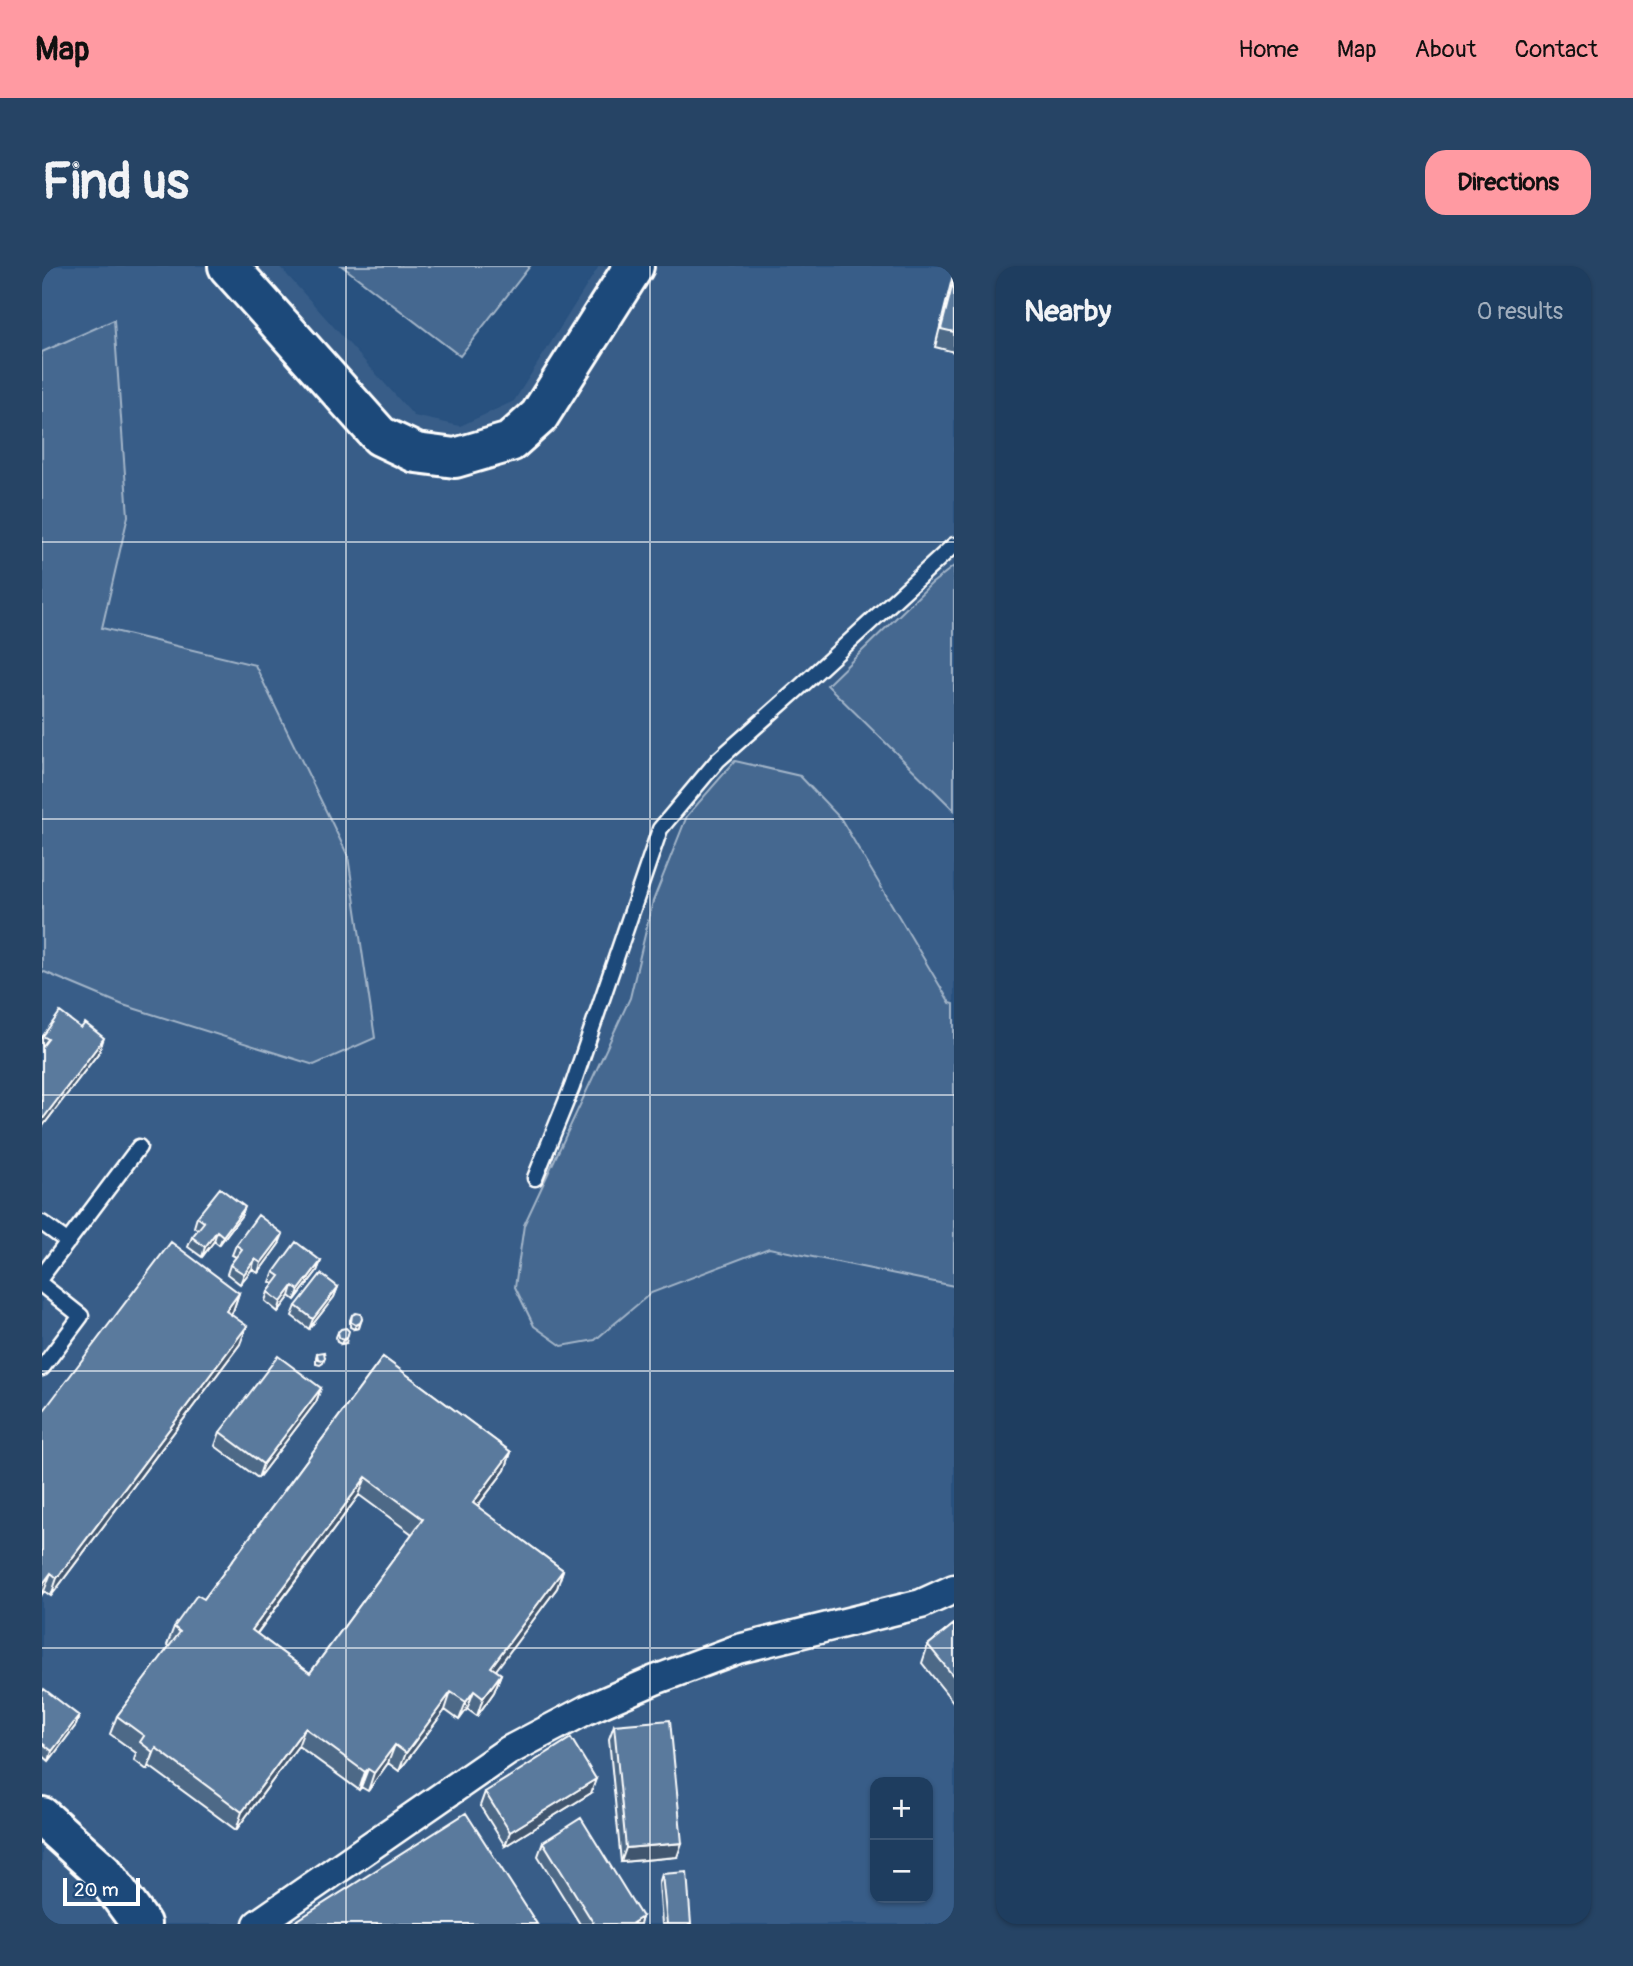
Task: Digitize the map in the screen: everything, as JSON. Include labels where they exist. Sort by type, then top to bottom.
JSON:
[{"type":"street","points":[[228,266],[380,436],[415,453],[455,458],[510,442],[540,416],[634,266]]},
{"type":"street","points":[[258,1924],[508,1751],[586,1710],[655,1680],[738,1649],[921,1604],[954,1588]]},
{"type":"street","points":[[42,1817],[103,1872],[141,1924]]},
{"type":"lane","points":[[535,1178],[572,1087],[660,830],[718,760],[954,545]]},
{"type":"lane","points":[[42,1276],[139,1147]]},
{"type":"lane","points":[[42,1223],[68,1242]]},
{"type":"lane","points":[[42,1285],[81,1316],[42,1368]]},
{"type":"shaded area","points":[[42,266],[279,266],[414,416],[460,426],[514,401],[599,266],[954,266],[954,1924],[42,1924]]},
{"type":"shaded area","points":[[342,266],[530,266],[460,356]]},
{"type":"shaded area","points":[[114,320],[128,516],[102,628],[255,665],[348,856],[375,1038],[314,1065],[123,1005],[42,971],[42,352]]},
{"type":"shaded area","points":[[954,566],[954,810],[827,685],[931,584]]},
{"type":"shaded area","points":[[735,761],[800,776],[841,819],[950,1003],[954,1004],[954,1286],[769,1248],[651,1293],[595,1340],[562,1346],[534,1326],[515,1287],[524,1225],[630,998],[653,901],[687,816]]},
{"type":"building","points":[[954,279],[954,332],[941,329]]},
{"type":"building","points":[[60,1012],[81,1028],[85,1023],[104,1038],[42,1120],[42,1047],[48,1039],[43,1036]]},
{"type":"building","points":[[220,1188],[245,1207],[223,1236],[217,1231],[205,1247],[192,1237],[204,1222],[197,1217]]},
{"type":"building","points":[[258,1215],[283,1234],[261,1263],[255,1259],[244,1274],[230,1265],[242,1249],[236,1245]]},
{"type":"building","points":[[171,1242],[239,1293],[226,1311],[247,1326],[57,1578],[51,1573],[42,1585],[42,1413]]},
{"type":"building","points":[[296,1242],[321,1261],[299,1290],[293,1286],[281,1302],[268,1292],[280,1276],[274,1272]]},
{"type":"building","points":[[321,1274],[338,1287],[313,1319],[296,1306]]},
{"type":"building","points":[[361,1314],[362,1319],[356,1325],[351,1322],[352,1315]]},
{"type":"building","points":[[346,1328],[349,1331],[347,1338],[343,1340],[338,1332]]},
{"type":"building","points":[[324,1352],[325,1358],[318,1359],[317,1353]]},
{"type":"building","points":[[278,1356],[321,1388],[263,1464],[220,1432]]},
{"type":"building","points":[[383,1357],[511,1452],[473,1503],[563,1570],[491,1667],[501,1674],[483,1698],[474,1691],[466,1702],[451,1692],[406,1753],[395,1745],[374,1773],[368,1769],[365,1772],[305,1728],[242,1812],[156,1748],[153,1752],[140,1742],[144,1736],[117,1716],[180,1632],[174,1627],[197,1595],[204,1599]],"holes":[[[366,1477],[423,1519],[310,1673],[252,1630]]]},
{"type":"building","points":[[954,1624],[954,1677],[928,1645]]},
{"type":"building","points":[[44,1689],[79,1716],[52,1751],[42,1743]]},
{"type":"building","points":[[670,1720],[682,1843],[626,1848],[614,1725]]},
{"type":"building","points":[[571,1738],[596,1779],[510,1832],[485,1792]]},
{"type":"building","points":[[466,1813],[537,1924],[293,1923]]},
{"type":"building","points":[[581,1818],[642,1917],[631,1924],[594,1924],[543,1842]]},
{"type":"building","points":[[687,1872],[691,1924],[667,1924],[662,1874]]}]
